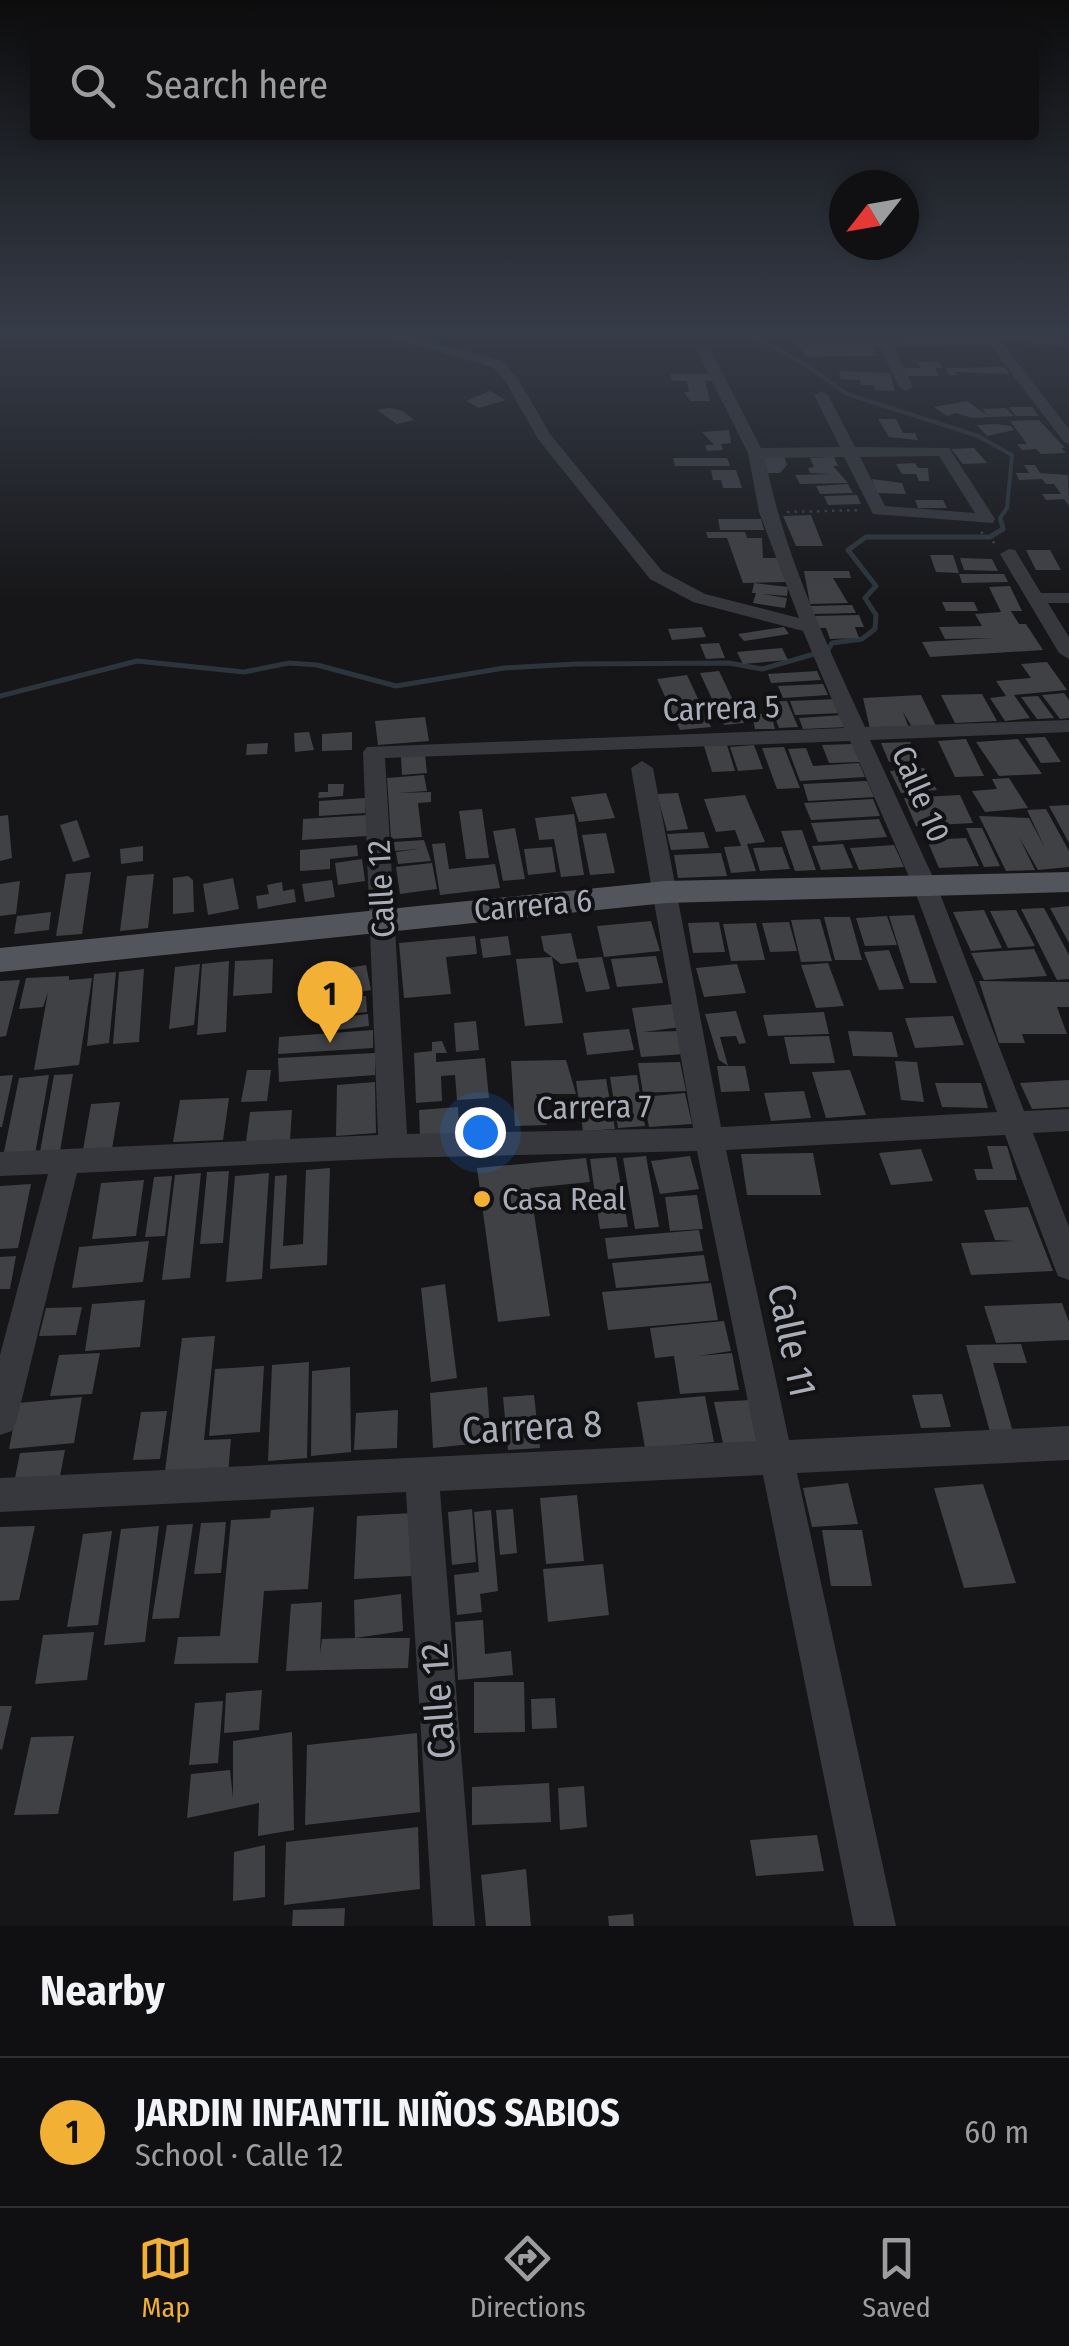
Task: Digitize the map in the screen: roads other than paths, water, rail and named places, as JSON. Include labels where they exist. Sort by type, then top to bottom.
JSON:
[{"type":"main road","name":"Carrera 6","points":[[0,960],[666,892],[1069,882]]},
{"type":"street","points":[[536,423],[656,574],[698,598],[817,642]]},
{"type":"street","name":"Calle 10","points":[[741,423],[756,452],[767,512],[817,642],[925,886],[1069,1266]]},
{"type":"street","points":[[756,452],[850,452],[944,451],[987,519],[879,510],[850,452],[835,423]]},
{"type":"street","points":[[1009,554],[1069,652]]},
{"type":"street","points":[[1036,598],[1069,598]]},
{"type":"street","name":"Carrera 5","points":[[374,752],[1069,726]]},
{"type":"street","name":"Calle 12","points":[[374,752],[392,1146]]},
{"type":"street","name":"Calle 11","points":[[642,768],[709,1139],[875,1926]]},
{"type":"street","name":"Carrera 7","points":[[0,1164],[392,1146],[709,1139],[1069,1120]]},
{"type":"street","points":[[0,1419],[66,1158]]},
{"type":"street","name":"Carrera 8","points":[[0,1495],[1069,1443]]},
{"type":"street","name":"Calle 12","points":[[422,1476],[454,1926]]},
{"type":"waterway","points":[[937,423],[978,436],[1012,455],[1007,508],[1001,521]]},
{"type":"waterway","points":[[0,696],[137,661],[244,672],[289,663],[317,665],[396,686],[504,668],[576,664],[729,663],[762,669],[828,650],[832,643],[862,639],[875,629],[876,615],[865,598],[876,586],[848,550],[866,537],[990,537],[1003,529],[1001,521]]},
{"type":"place","name":"JARDIN INFANTIL NIÑOS SABIOS","points":[[330,1043]]},
{"type":"place","name":"Casa Real","points":[[482,1199]]}]
